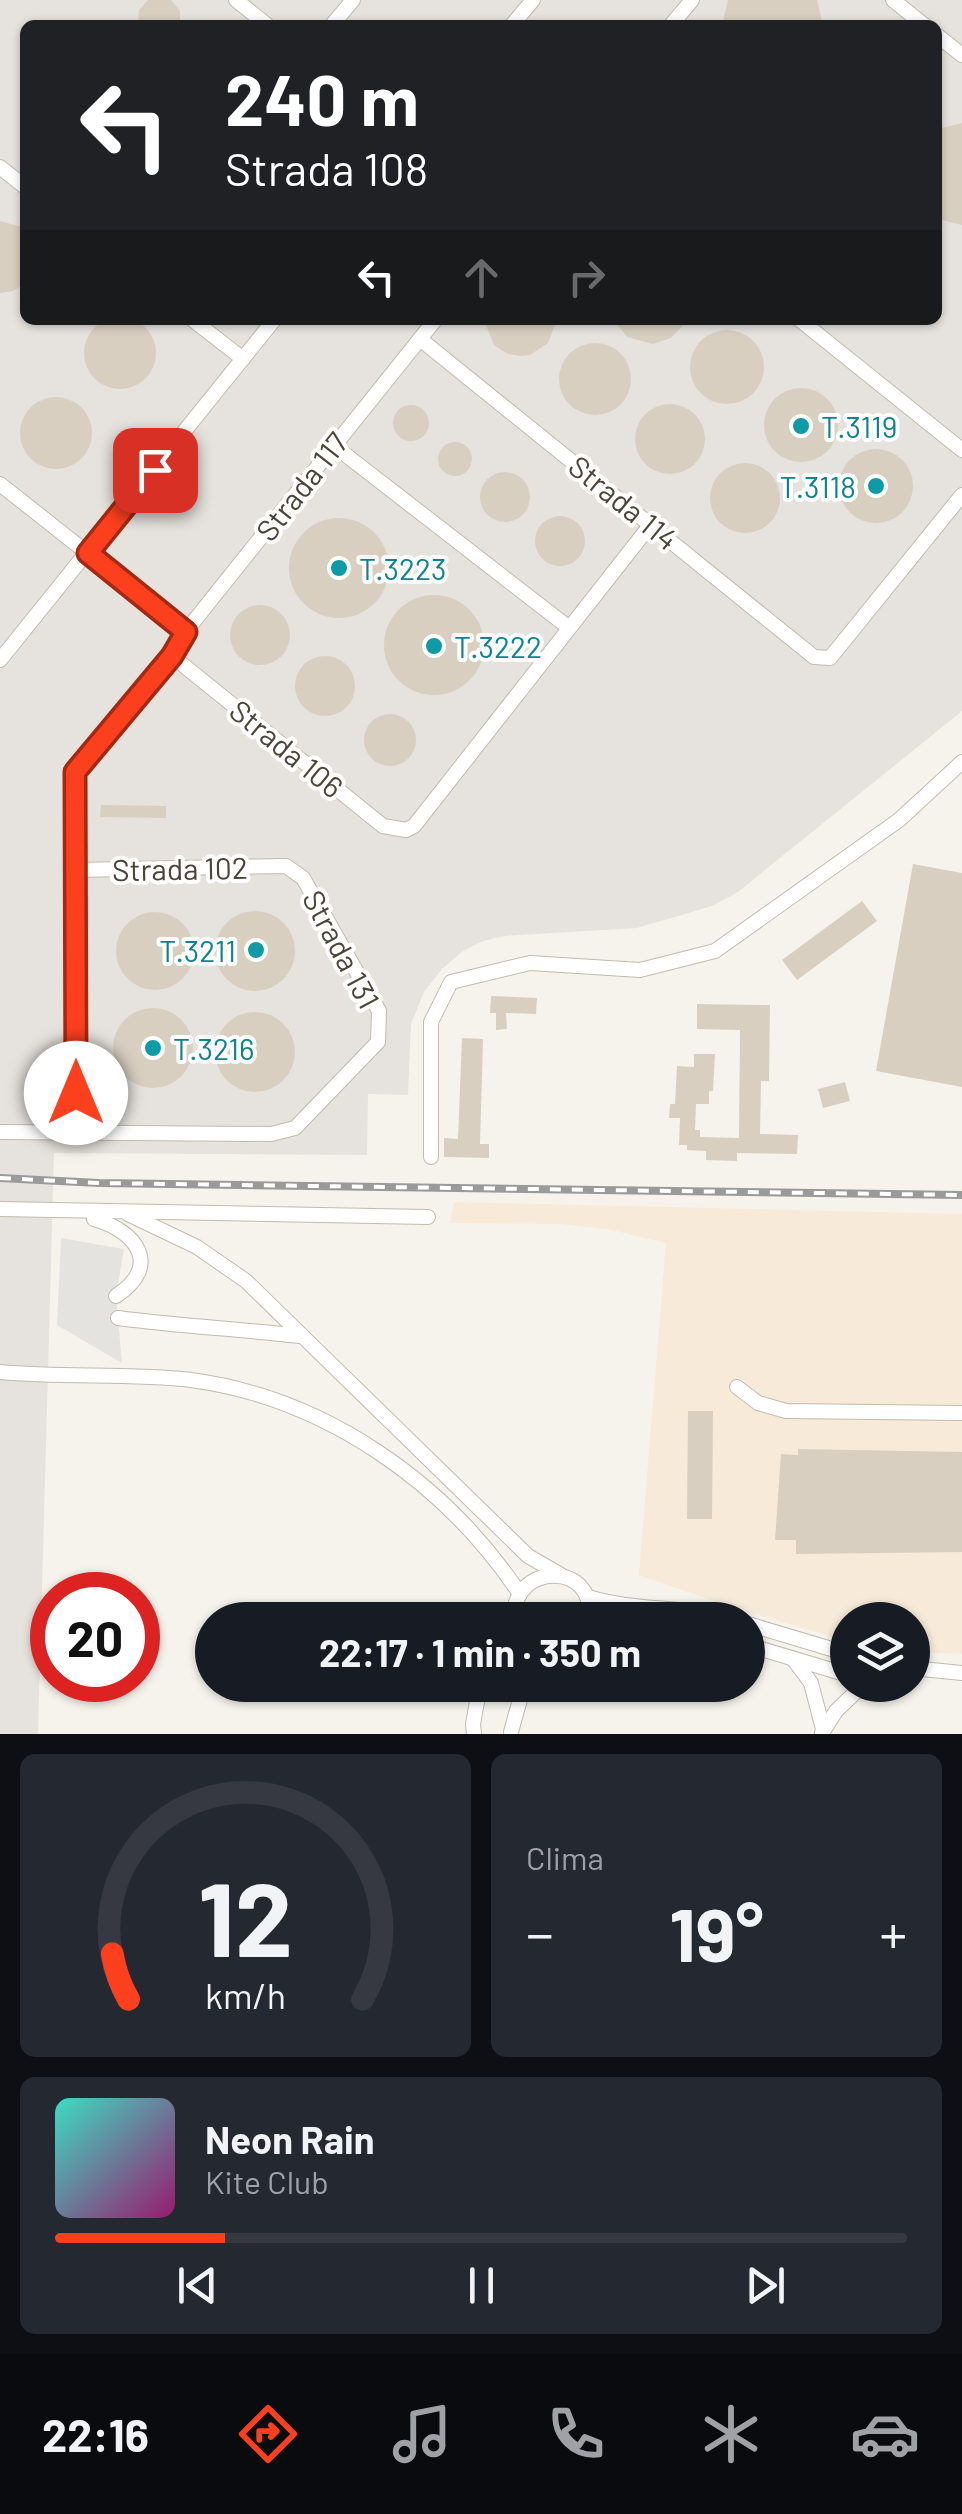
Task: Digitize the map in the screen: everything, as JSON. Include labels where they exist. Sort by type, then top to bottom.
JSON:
[{"type":"street","points":[[236,0],[261,20]]},
{"type":"street","points":[[336,20],[352,0]]},
{"type":"street","points":[[516,20],[532,0]]},
{"type":"street","points":[[676,20],[692,0]]},
{"type":"street","points":[[892,0],[918,20]]},
{"type":"street","points":[[942,39],[962,55]]},
{"type":"street","points":[[0,168],[20,183]]},
{"type":"street","points":[[200,325],[243,359]]},
{"type":"street","points":[[0,660],[270,325]]},
{"type":"street","name":"Strada 117","points":[[76,1130],[75,772],[172,656],[186,632],[431,325]]},
{"type":"street","points":[[806,325],[962,450]]},
{"type":"street","name":"Strada 114","points":[[420,339],[814,657],[830,658],[962,494]]},
{"type":"street","points":[[333,445],[568,627],[652,523]]},
{"type":"street","points":[[0,484],[186,632]]},
{"type":"street","name":"Strada 106","points":[[172,656],[383,826],[406,830],[414,826],[568,627]]},
{"type":"street","points":[[431,1157],[430,1022],[451,982],[530,963],[640,970],[715,951],[900,820],[962,762]]},
{"type":"street","name":"Strada 102","points":[[75,870],[286,866]]},
{"type":"street","name":"Strada 131","points":[[76,1130],[271,1134],[295,1128],[378,1042],[379,1011],[304,878],[286,866]]},
{"type":"street","points":[[0,1132],[76,1130]]},
{"type":"street","points":[[0,1209],[428,1218]]},
{"type":"street","points":[[73,1213],[115,1225],[130,1236],[140,1251],[139,1272],[130,1288],[116,1296]]},
{"type":"street","points":[[128,1214],[196,1246],[246,1281],[528,1556],[576,1582],[588,1597],[604,1602]]},
{"type":"street","points":[[118,1318],[300,1336]]},
{"type":"street","points":[[0,1372],[190,1380],[261,1395],[340,1426],[387,1456],[462,1524],[520,1594]]},
{"type":"street","points":[[737,1387],[758,1402],[786,1411],[962,1413]]},
{"type":"street","points":[[516,1602],[542,1577],[560,1575]]},
{"type":"street","points":[[588,1597],[588,1602]]},
{"type":"street","points":[[765,1629],[830,1649]]},
{"type":"street","points":[[765,1650],[830,1670]]},
{"type":"street","points":[[794,1659],[810,1683],[823,1732]]},
{"type":"street","points":[[930,1670],[962,1673]]},
{"type":"street","points":[[474,1734],[477,1702]]},
{"type":"street","points":[[511,1732],[519,1702]]},
{"type":"street","points":[[823,1732],[845,1702]]},
{"type":"shaded area","points":[[0,0],[962,0],[962,711],[738,892],[712,906],[637,928],[505,936],[463,951],[424,992],[411,1024],[408,1095],[368,1094],[367,1155],[54,1153],[42,1572],[30,1572],[30,1702],[39,1702],[38,1734],[0,1734]]},
{"type":"shaded area","points":[[454,1202],[962,1214],[962,1654],[930,1653],[930,1602],[830,1602],[830,1636],[765,1617],[765,1602],[717,1602],[639,1575],[666,1243],[612,1230],[561,1224],[450,1223]]},
{"type":"shaded area","points":[[61,1238],[124,1249],[116,1296],[122,1363],[57,1325]]},
{"type":"building","points":[[148,0],[171,0],[180,11],[180,20],[138,20],[139,10]]},
{"type":"building","points":[[728,0],[817,0],[822,20],[723,20]]},
{"type":"building","points":[[962,123],[962,225],[942,220],[942,128]]},
{"type":"building","points":[[0,221],[20,227],[20,287],[0,293]]},
{"type":"building","points":[[97,325],[143,325],[154,339],[154,367],[134,387],[106,387],[86,367],[86,339]]},
{"type":"building","points":[[486,325],[555,325],[548,343],[530,355],[508,354],[494,345]]},
{"type":"building","points":[[618,325],[683,325],[671,338],[653,344],[627,337]]},
{"type":"building","points":[[727,330],[741,332],[753,341],[762,353],[762,381],[753,393],[741,402],[727,404],[713,402],[701,393],[692,381],[690,367],[692,353],[701,341],[713,332]]},
{"type":"building","points":[[595,343],[620,354],[631,379],[620,404],[595,415],[570,404],[559,379],[570,354]]},
{"type":"building","name":"T.3119","points":[[801,388],[815,390],[827,399],[836,411],[836,439],[827,451],[815,460],[801,462],[787,460],[775,451],[766,439],[764,425],[766,411],[775,399],[787,390]]},
{"type":"building","points":[[56,397],[81,408],[92,433],[81,458],[56,469],[31,458],[20,433],[31,408]]},
{"type":"building","points":[[670,404],[684,406],[695,414],[703,425],[703,453],[695,464],[684,472],[670,474],[656,472],[645,464],[637,453],[635,439],[637,425],[645,414],[656,406]]},
{"type":"building","points":[[411,405],[424,410],[429,423],[424,436],[411,441],[398,436],[393,423],[398,410]]},
{"type":"building","points":[[455,442],[467,447],[472,459],[467,471],[455,476],[443,471],[438,459],[443,447]]},
{"type":"building","name":"T.3118","points":[[876,449],[890,451],[902,460],[911,472],[911,500],[902,512],[890,521],[876,523],[862,521],[850,512],[841,500],[839,486],[841,472],[850,460],[862,451]]},
{"type":"building","points":[[745,463],[759,465],[770,473],[778,484],[778,512],[770,523],[759,531],[745,533],[731,531],[720,523],[712,512],[710,498],[712,484],[720,473],[731,465]]},
{"type":"building","points":[[505,472],[523,479],[530,497],[523,515],[505,522],[487,515],[480,497],[487,479]]},
{"type":"building","points":[[560,516],[577,524],[585,541],[577,558],[560,566],[543,558],[535,541],[543,524]]},
{"type":"building","name":"T.3223","points":[[339,518],[358,521],[375,532],[386,549],[386,587],[375,604],[358,615],[339,618],[320,615],[303,604],[292,587],[289,568],[292,549],[303,532],[320,521]]},
{"type":"building","name":"T.3222","points":[[434,595],[453,599],[469,610],[480,626],[484,645],[480,664],[469,680],[453,691],[434,695],[415,691],[399,680],[388,664],[384,645],[388,626],[399,610],[415,599]]},
{"type":"building","points":[[260,605],[281,614],[290,635],[281,656],[260,665],[239,656],[230,635],[239,614]]},
{"type":"building","points":[[325,656],[346,665],[355,686],[346,707],[325,716],[304,707],[295,686],[304,665]]},
{"type":"building","points":[[390,714],[408,722],[416,740],[408,758],[390,766],[372,758],[364,740],[372,722]]},
{"type":"building","points":[[101,805],[166,806],[166,818],[100,817]]},
{"type":"building","points":[[913,864],[962,873],[962,1087],[876,1071]]},
{"type":"building","points":[[862,901],[877,921],[797,980],[782,960]]},
{"type":"building","name":"T.3211","points":[[255,911],[270,914],[283,923],[292,936],[292,966],[283,979],[270,988],[255,991],[240,988],[227,979],[218,966],[215,951],[218,936],[227,923],[240,914]]},
{"type":"building","points":[[147,912],[163,912],[188,929],[194,951],[188,973],[177,984],[163,990],[147,990],[122,973],[116,959],[116,943],[133,918]]},
{"type":"building","points":[[491,996],[537,998],[536,1014],[506,1013],[507,1029],[496,1030],[496,1013],[490,1013]]},
{"type":"building","points":[[697,1004],[770,1005],[769,1081],[761,1081],[760,1134],[798,1135],[797,1154],[737,1153],[737,1161],[706,1160],[706,1151],[687,1150],[687,1145],[679,1145],[680,1118],[669,1118],[670,1104],[675,1104],[677,1066],[694,1067],[694,1054],[715,1054],[713,1091],[709,1091],[709,1104],[696,1104],[695,1130],[700,1130],[700,1137],[739,1138],[740,1030],[697,1029]]},
{"type":"building","name":"T.3216","points":[[153,1008],[168,1011],[181,1020],[190,1033],[190,1063],[181,1076],[168,1085],[153,1088],[138,1085],[125,1076],[116,1063],[113,1048],[116,1033],[125,1020],[138,1011]]},
{"type":"building","points":[[255,1012],[270,1015],[283,1024],[292,1037],[292,1067],[283,1080],[270,1089],[255,1092],[240,1089],[227,1080],[218,1067],[215,1052],[218,1037],[227,1024],[240,1015]]},
{"type":"building","points":[[462,1038],[483,1039],[480,1144],[489,1144],[489,1158],[444,1157],[444,1138],[458,1139]]},
{"type":"building","points":[[845,1082],[850,1101],[823,1108],[818,1089]]},
{"type":"building","points":[[688,1411],[713,1411],[712,1519],[687,1519]]},
{"type":"building","points":[[798,1449],[962,1452],[962,1552],[796,1554],[796,1540],[775,1540],[781,1454],[798,1455]]},
{"type":"railway","points":[[0,1178],[99,1183],[962,1195]]},
{"type":"place","name":"T.3119","points":[[801,426]]},
{"type":"place","name":"T.3118","points":[[876,486]]},
{"type":"place","name":"T.3223","points":[[339,568]]},
{"type":"place","name":"T.3222","points":[[434,646]]},
{"type":"place","name":"T.3211","points":[[256,950]]},
{"type":"place","name":"T.3216","points":[[153,1048]]},
{"type":"route","points":[[76,1093],[75,772],[172,656],[186,632],[88,553],[155,470]]}]
